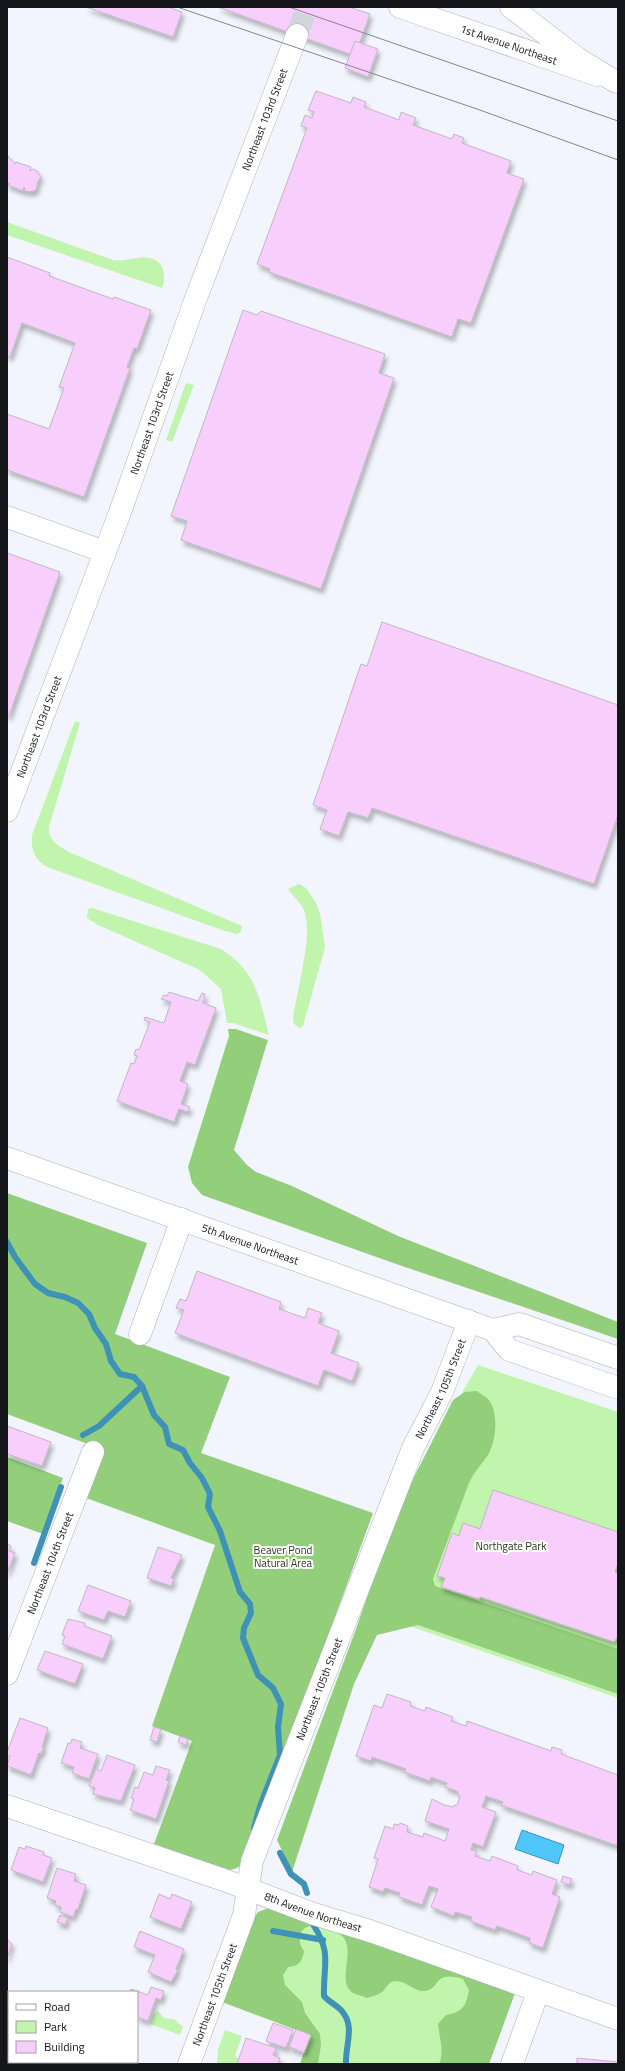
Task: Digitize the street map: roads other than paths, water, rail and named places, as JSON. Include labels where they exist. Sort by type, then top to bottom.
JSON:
[{"type":"main road","name":"1st Avenue Northeast","points":[[400,7],[617,82]]},
{"type":"main road","points":[[511,7],[571,54],[617,82]]},
{"type":"main road","name":"Northeast 103rd Street","points":[[7,811],[105,552],[200,286],[297,35]]},
{"type":"main road","points":[[7,517],[105,552]]},
{"type":"main road","name":"5th Avenue Northeast","points":[[7,1158],[493,1330]]},
{"type":"main road","points":[[140,1334],[182,1219]]},
{"type":"main road","name":"Northeast 105th Street","points":[[189,2064],[244,1915],[252,1861],[413,1448],[442,1392],[469,1321]]},
{"type":"main road","points":[[618,1358],[519,1324],[493,1330],[509,1350],[618,1388]]},
{"type":"main road","name":"Northeast 104th Street","points":[[7,1674],[93,1452]]},
{"type":"main road","name":"8th Avenue Northeast","points":[[7,1806],[247,1888],[314,1914],[370,1931],[538,1992],[618,2019]]},
{"type":"main road","points":[[512,2064],[538,1992]]},
{"type":"water","points":[[522,1830],[564,1845],[558,1864],[515,1849]]},
{"type":"waterway","points":[[7,1242],[15,1257],[35,1284],[48,1293],[65,1297],[78,1303],[89,1314],[95,1328],[106,1344],[111,1361],[120,1374],[134,1377],[142,1386],[154,1415],[165,1427],[169,1444],[183,1450],[190,1463],[202,1478],[210,1494],[208,1507],[220,1531],[240,1592],[250,1604],[251,1613],[244,1628],[243,1638],[258,1675],[273,1688],[281,1704],[278,1727],[280,1755],[260,1806],[254,1828]]},
{"type":"waterway","points":[[83,1435],[99,1426],[142,1386]]},
{"type":"waterway","points":[[34,1563],[61,1487]]},
{"type":"waterway","points":[[280,1853],[291,1874],[304,1884],[307,1893]]},
{"type":"waterway","points":[[314,1926],[320,1936],[325,1952],[324,1996],[341,2010],[348,2023],[349,2036],[346,2064]]},
{"type":"waterway","points":[[273,1931],[323,1940]]},
{"type":"tunnel","points":[[297,35],[307,7]]},
{"type":"tram line","points":[[177,7],[477,109],[618,160]]},
{"type":"tram line","points":[[289,7],[618,121]]},
{"type":"park label","name":"Northgate Park","points":[[511,1546]]},
{"type":"park label","name":"Beaver Pond Natural Area","points":[[283,1556]]}]
